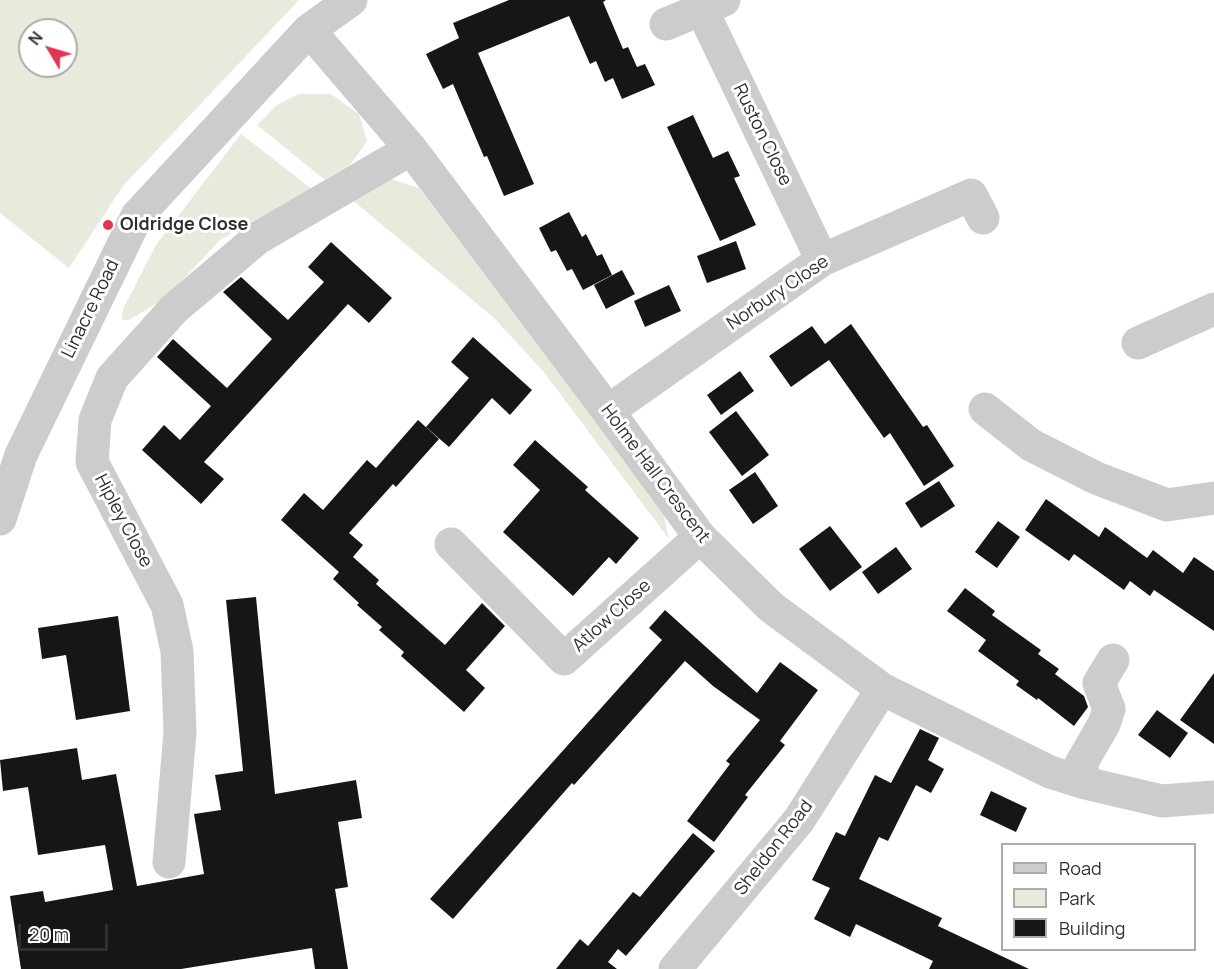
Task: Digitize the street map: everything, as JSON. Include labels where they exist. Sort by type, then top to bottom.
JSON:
[{"type":"street","name":"Linacre Road","points":[[0,519],[21,455],[137,216],[309,30],[351,0]]},
{"type":"street","name":"Ruston Close","points":[[666,24],[713,5],[822,260]]},
{"type":"street","name":"Holme Hall Crescent","points":[[309,30],[411,149],[700,537],[771,607],[882,689],[1050,772],[1085,783],[1162,801],[1214,797]]},
{"type":"street","name":"Hipley Close","points":[[169,862],[180,732],[177,651],[167,604],[92,462],[95,420],[112,378],[174,309],[258,238],[411,149]]},
{"type":"street","name":"Norbury Close","points":[[608,411],[822,260],[971,195],[983,218]]},
{"type":"street","points":[[1138,343],[1214,309]]},
{"type":"street","points":[[985,409],[1031,445],[1096,477],[1167,505],[1214,498]]},
{"type":"street","name":"Atlow Close","points":[[451,544],[564,659],[700,537]]},
{"type":"street","points":[[1085,783],[1081,764],[1104,724],[1109,710],[1099,682],[1113,660]]},
{"type":"street","name":"Sheldon Road","points":[[675,969],[799,820],[882,689]]},
{"type":"green space","points":[[0,0],[299,0],[123,186],[69,268],[0,213]]},
{"type":"green space","points":[[299,94],[331,94],[359,114],[367,141],[351,164],[325,180],[257,125],[277,105]]},
{"type":"green space","points":[[241,134],[312,189],[220,240],[166,298],[129,320],[122,320],[123,309],[156,245]]},
{"type":"green space","points":[[391,179],[419,188],[663,511],[669,539],[543,371],[493,317],[351,199]]},
{"type":"building","points":[[509,0],[606,0],[603,2],[623,49],[628,47],[637,67],[645,64],[655,85],[622,99],[613,78],[605,82],[596,61],[590,64],[569,16],[478,53],[534,184],[504,196],[487,156],[484,157],[453,84],[443,89],[426,54],[459,38],[453,23]]},
{"type":"building","points":[[693,115],[713,158],[728,151],[740,176],[734,178],[756,225],[720,241],[667,127]]},
{"type":"building","points":[[569,212],[582,237],[586,234],[597,256],[602,254],[612,275],[583,290],[572,269],[567,271],[556,250],[551,252],[539,228]]},
{"type":"building","points":[[736,241],[746,269],[707,283],[697,256]]},
{"type":"building","points":[[331,242],[392,298],[369,323],[348,304],[204,462],[224,479],[201,504],[142,450],[164,425],[180,440],[211,406],[157,357],[173,339],[227,388],[272,339],[223,292],[241,277],[288,320],[324,282],[308,267]]},
{"type":"building","points":[[622,270],[635,294],[606,309],[594,285]]},
{"type":"building","points":[[669,285],[681,311],[645,327],[634,301]]},
{"type":"building","points":[[851,324],[923,427],[927,425],[954,466],[924,486],[890,433],[884,438],[829,360],[791,387],[769,356],[812,326],[825,344]]},
{"type":"building","points":[[473,337],[532,390],[510,415],[492,398],[449,447],[426,427],[469,378],[451,362]]},
{"type":"building","points":[[740,371],[754,391],[721,415],[707,395]]},
{"type":"building","points":[[736,411],[769,455],[742,476],[709,432]]},
{"type":"building","points":[[418,420],[439,439],[396,487],[393,484],[349,533],[363,545],[353,557],[379,580],[376,584],[445,645],[482,603],[505,626],[466,670],[485,688],[464,712],[401,656],[404,652],[379,630],[382,627],[333,579],[339,572],[281,520],[304,493],[323,510],[367,460],[376,468]]},
{"type":"building","points":[[535,440],[588,487],[585,490],[639,538],[616,564],[609,557],[573,596],[503,532],[540,490],[513,465]]},
{"type":"building","points":[[755,472],[778,506],[753,524],[729,490]]},
{"type":"building","points":[[939,481],[955,506],[921,528],[905,503]]},
{"type":"building","points":[[1046,499],[1099,537],[1105,527],[1147,558],[1153,550],[1183,573],[1194,557],[1214,571],[1214,631],[1154,590],[1150,596],[1130,581],[1124,590],[1074,554],[1069,561],[1025,530]]},
{"type":"building","points":[[998,521],[1020,537],[997,568],[975,552]]},
{"type":"building","points":[[830,526],[862,567],[830,591],[799,549]]},
{"type":"building","points":[[896,547],[912,569],[878,594],[862,572]]},
{"type":"building","points":[[965,588],[995,611],[992,615],[1041,650],[1038,654],[1059,669],[1055,674],[1084,696],[1088,707],[1074,726],[1038,698],[1037,700],[1016,685],[1019,681],[978,651],[986,640],[947,611]]},
{"type":"building","points":[[256,597],[275,794],[356,780],[362,818],[338,822],[348,887],[335,889],[348,969],[315,969],[312,948],[181,969],[21,969],[10,896],[43,891],[45,902],[113,890],[105,845],[38,855],[28,787],[3,791],[0,760],[77,748],[82,780],[116,774],[137,886],[204,874],[194,814],[221,810],[215,775],[243,771],[226,600]]},
{"type":"building","points":[[665,610],[757,693],[780,662],[818,690],[780,741],[785,745],[745,795],[748,797],[714,842],[687,821],[730,764],[726,761],[760,720],[713,686],[685,661],[574,785],[572,783],[453,919],[430,899],[662,640],[649,628]]},
{"type":"building","points":[[118,616],[130,711],[76,720],[66,655],[42,659],[38,628]]},
{"type":"building","points":[[1214,673],[1214,744],[1180,720]]},
{"type":"building","points":[[1157,710],[1188,733],[1170,758],[1138,735]]},
{"type":"building","points":[[920,729],[939,738],[928,760],[944,769],[931,793],[916,785],[888,841],[879,837],[859,879],[942,918],[938,926],[1029,969],[929,969],[933,961],[856,924],[850,937],[814,919],[830,888],[812,880],[836,832],[845,836],[875,775],[891,783]]},
{"type":"building","points":[[991,791],[1027,808],[1016,832],[980,815]]},
{"type":"building","points":[[693,833],[715,851],[626,956],[618,949],[608,962],[617,969],[556,969],[580,939],[588,946],[633,892],[640,897]]},
{"type":"place","name":"Oldridge Close","points":[[108,225]]}]
